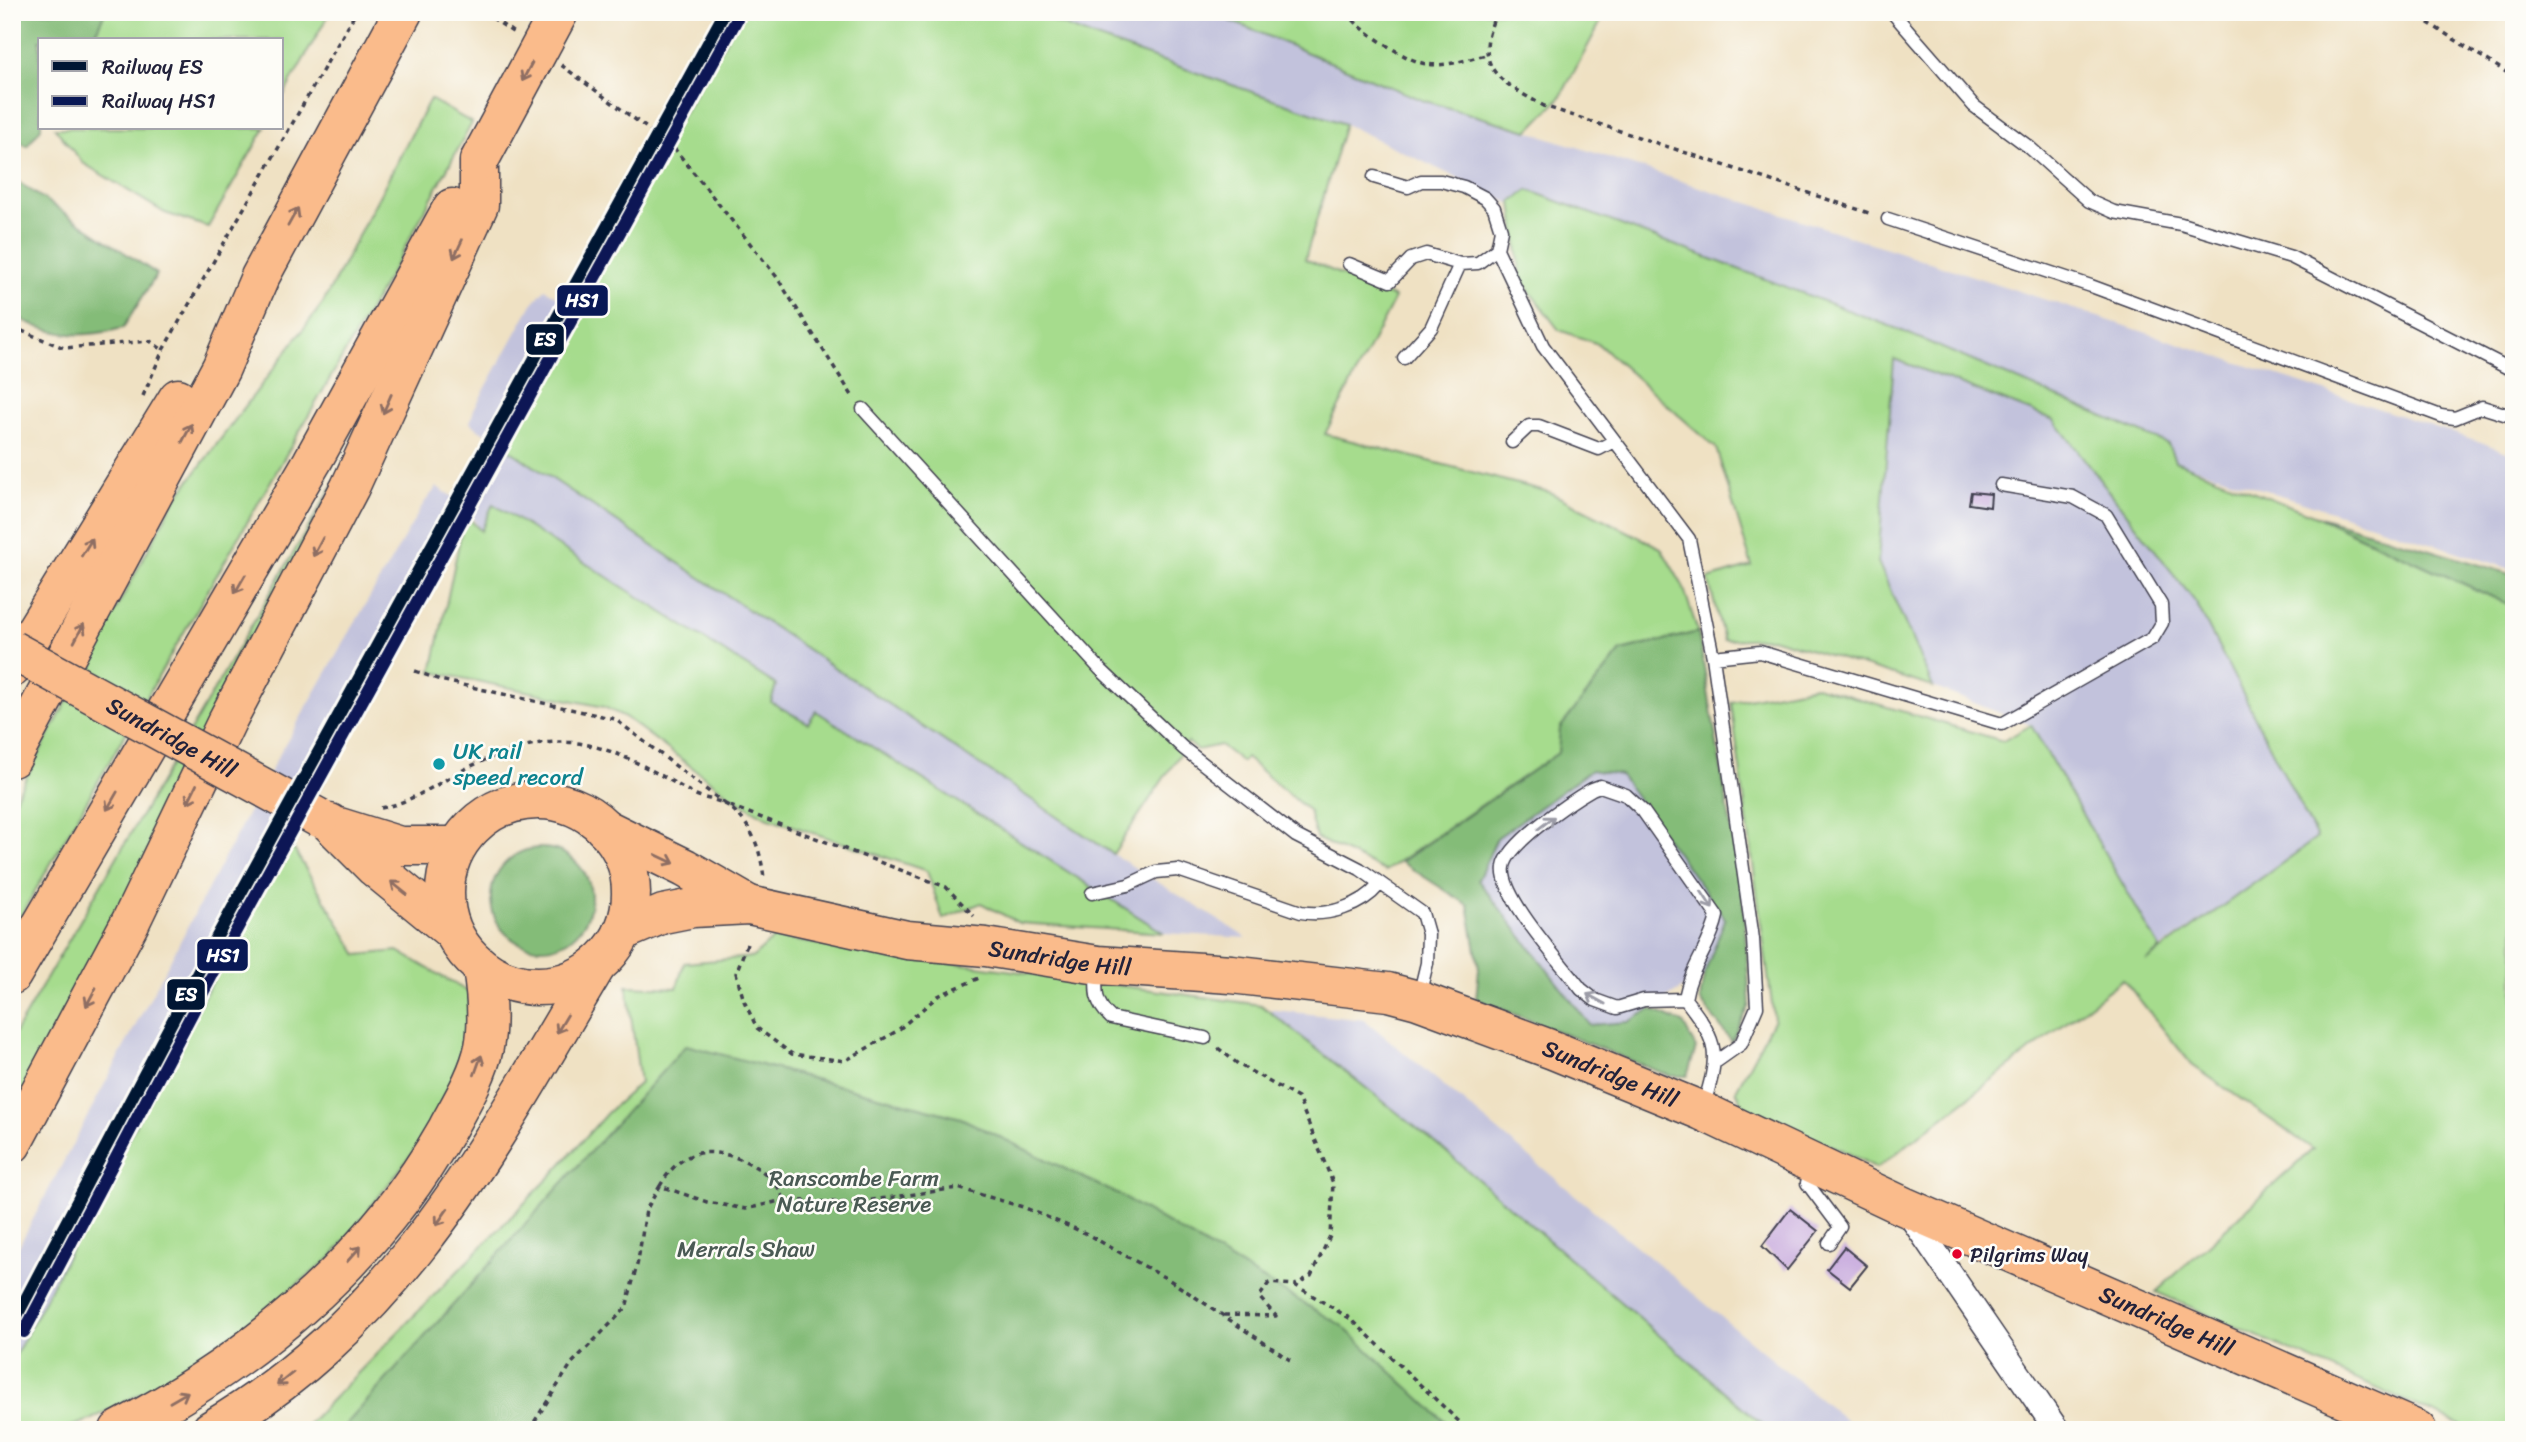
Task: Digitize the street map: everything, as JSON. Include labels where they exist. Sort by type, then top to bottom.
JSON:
[{"type":"main road","points":[[12,668],[198,353],[260,277],[403,12]]},
{"type":"main road","points":[[12,975],[312,462],[401,332],[479,205],[479,161],[559,12]]},
{"type":"main road","points":[[12,1144],[131,921],[227,721],[350,487],[401,332]]},
{"type":"main road","points":[[12,758],[198,353]]},
{"type":"main road","name":"Sundridge Hill","points":[[12,650],[325,821],[400,846],[456,846]]},
{"type":"main road","points":[[211,1430],[271,1390],[356,1320],[398,1274],[438,1224],[482,1157],[597,965],[623,932],[630,905],[629,877],[621,850],[604,828],[582,810],[554,801],[526,800],[498,808],[482,819],[456,846],[446,874],[445,903],[452,931],[465,951],[482,968],[509,982],[540,986],[570,981],[597,965]]},
{"type":"main road","name":"Sundridge Hill","points":[[325,821],[374,867],[452,931]]},
{"type":"main road","name":"Sundridge Hill","points":[[604,828],[685,868],[907,940],[986,947],[1098,965],[1231,974],[1403,996],[1553,1050],[1702,1111],[1903,1206],[2417,1430]]},
{"type":"main road","name":"Sundridge Hill","points":[[623,932],[663,914],[757,892]]},
{"type":"main road","points":[[119,1430],[190,1390],[269,1336],[333,1277],[390,1212],[432,1154],[477,1068],[484,1047],[486,1019],[482,968]]},
{"type":"street","points":[[1903,1206],[2057,1430]]},
{"type":"lane","points":[[1892,12],[1973,106],[2029,147],[2089,201],[2110,211],[2181,224],[2291,257],[2514,371]]},
{"type":"lane","points":[[1374,177],[1408,187],[1421,181],[1441,181],[1464,187],[1485,198],[1500,220],[1497,250],[1543,346],[1689,539],[1713,657],[1753,939],[1757,1007],[1741,1044],[1717,1062]]},
{"type":"lane","points":[[1888,219],[2091,286],[2441,416],[2455,418],[2482,407],[2514,417]]},
{"type":"lane","points":[[1349,264],[1390,281],[1411,259],[1426,254],[1460,264],[1478,263],[1497,250]]},
{"type":"lane","points":[[1404,358],[1432,328],[1460,264]]},
{"type":"lane","points":[[863,409],[954,511],[1146,714],[1206,768],[1286,829],[1313,847],[1360,869],[1420,912],[1427,924],[1427,958],[1403,996]]},
{"type":"lane","points":[[1512,442],[1529,426],[1539,426],[1599,449],[1614,441]]},
{"type":"lane","points":[[1713,657],[1759,652],[2002,724],[2153,638],[2162,623],[2161,605],[2106,515],[2073,497],[2001,485]]},
{"type":"lane","points":[[1685,999],[1649,999],[1617,1009],[1592,998],[1579,987],[1506,886],[1504,867],[1515,847],[1595,787],[1600,786],[1626,795],[1643,811],[1717,916],[1713,936],[1688,977],[1685,999],[1705,1025],[1717,1062],[1702,1111]]},
{"type":"lane","points":[[1092,893],[1128,885],[1149,874],[1175,870],[1201,875],[1311,914],[1325,914],[1370,895],[1379,885]]},
{"type":"lane","points":[[1098,965],[1095,995],[1100,1008],[1111,1018],[1205,1038]]},
{"type":"lane","points":[[1813,1163],[1806,1177],[1807,1183],[1840,1227],[1829,1242]]},
{"type":"path","points":[[12,327],[64,348],[150,341],[163,350],[198,353],[356,12]]},
{"type":"path","points":[[484,12],[517,35]]},
{"type":"path","points":[[1347,12],[1367,33],[1407,60],[1444,65],[1486,55]]},
{"type":"path","points":[[1497,12],[1488,37],[1486,55],[1491,68],[1502,81],[1544,106],[1747,170],[1888,219]]},
{"type":"path","points":[[2411,12],[2514,77]]},
{"type":"path","points":[[551,58],[674,148],[776,276],[835,372],[863,409]]},
{"type":"path","points":[[415,671],[440,680],[615,719],[726,804],[744,823],[762,852],[757,892]]},
{"type":"path","points":[[376,809],[411,798],[514,747],[553,742],[590,744],[630,757],[698,796],[726,804],[946,887],[980,923]]},
{"type":"path","points":[[747,944],[736,973],[744,1001],[757,1028],[792,1054],[845,1062],[897,1031],[938,996],[978,978],[991,979]]},
{"type":"path","points":[[1205,1038],[1238,1064],[1298,1098],[1333,1183],[1330,1236],[1311,1276],[1295,1285]]},
{"type":"path","points":[[529,1430],[572,1363],[626,1308],[638,1261],[646,1210],[669,1170],[693,1154],[707,1153],[748,1163],[781,1189],[784,1200]]},
{"type":"path","points":[[660,1186],[707,1202],[746,1209],[784,1200],[850,1203],[958,1188],[1023,1207],[1085,1233],[1224,1315],[1290,1360]]},
{"type":"path","points":[[1224,1315],[1276,1316],[1259,1297],[1269,1283],[1295,1285],[1351,1319],[1468,1430]]},
{"type":"shaded area","points":[[1029,12],[1209,12],[1422,100],[1528,131],[2481,442],[2514,455],[2514,570],[2175,461],[2168,444],[1896,328],[1561,228],[1345,124],[1093,37]]},
{"type":"shaded area","points":[[545,289],[572,305],[563,330],[499,443],[470,423],[474,409],[532,304]]},
{"type":"shaded area","points":[[1893,359],[2054,420],[2196,603],[2317,839],[2160,949],[2031,725],[1933,687],[1878,562]]},
{"type":"shaded area","points":[[502,445],[1113,854],[1247,938],[1164,933],[817,711],[808,723],[770,702],[776,685],[494,505],[481,531],[466,507],[349,738],[187,1026],[12,1362],[12,1259],[275,762],[424,503],[437,487],[466,505]]},
{"type":"shaded area","points":[[1591,770],[1620,775],[1725,919],[1704,975],[1628,1022],[1591,1025],[1478,880],[1497,838]]},
{"type":"shaded area","points":[[1265,1009],[1365,1020],[1857,1430],[1769,1430],[1437,1144]]},
{"type":"green space","points":[[12,12],[105,12],[93,38],[38,38],[39,130],[27,146],[12,137]]},
{"type":"green space","points":[[105,12],[330,12],[284,94],[284,38],[93,38]]},
{"type":"green space","points":[[742,12],[1029,12],[1093,37],[1345,124],[1305,259],[1395,298],[1325,434],[1549,492],[1661,548],[1683,586],[1698,632],[1621,651],[1561,728],[1558,753],[1385,871],[1316,838],[1309,811],[1246,758],[1242,762],[1220,745],[1197,750],[1188,742],[1113,854],[499,443],[563,330],[572,305]]},
{"type":"green space","points":[[1209,12],[1606,12],[1560,98],[1528,131],[1422,100]]},
{"type":"green space","points":[[430,99],[472,123],[397,262],[12,931],[12,804],[174,501],[323,303]]},
{"type":"green space","points":[[57,130],[264,130],[208,227],[165,213],[83,163]]},
{"type":"green space","points":[[12,178],[157,274],[123,328],[93,334],[66,334],[39,327],[12,314]]},
{"type":"green space","points":[[1528,190],[1895,328],[2168,444],[2175,461],[2316,516],[2514,607],[2514,1430],[2472,1430],[2156,1292],[2313,1149],[2192,1065],[2123,979],[1877,1168],[1842,1150],[1746,1112],[1736,1090],[1774,1019],[1731,702],[1816,686],[2003,741],[2031,725],[2160,949],[2146,961],[2317,838],[2196,603],[2054,420],[1894,359],[1878,562],[1933,687],[1772,638],[1724,640],[1708,579],[1752,566],[1716,448],[1598,344],[1559,330],[1521,280],[1512,202]]},
{"type":"green space","points":[[334,483],[12,1121],[12,1038]]},
{"type":"green space","points":[[493,504],[776,685],[771,702],[808,723],[816,711],[1164,933],[1019,923],[981,903],[943,919],[927,871],[766,817],[733,798],[625,717],[604,707],[432,672],[465,514],[481,531]]},
{"type":"green space","points":[[2316,516],[2514,575],[2514,607]]},
{"type":"green space","points":[[1698,632],[1743,898],[1750,1005],[1732,1042],[1700,1000],[1704,975],[1725,919],[1620,775],[1591,770],[1497,838],[1478,880],[1590,1025],[1628,1022],[1651,1009],[1683,1023],[1696,1048],[1687,1076],[1670,1076],[1476,999],[1479,968],[1468,905],[1401,862],[1558,753],[1560,728],[1621,651]]},
{"type":"green space","points":[[290,843],[358,955],[398,951],[470,993],[469,1043],[440,1118],[331,1258],[191,1367],[90,1420],[61,1430],[12,1430],[12,1362],[187,1026]]},
{"type":"green space","points":[[541,848],[560,851],[577,862],[588,879],[591,898],[588,917],[577,934],[560,945],[541,948],[522,945],[505,934],[494,917],[491,898],[494,879],[505,862],[522,851]]},
{"type":"green space","name":"Ranscombe Farm Nature Reserve","points":[[774,938],[1261,1005],[1437,1144],[1769,1430],[302,1430],[551,1176],[607,1113],[640,1083],[627,986],[677,988],[684,963],[753,957]]},
{"type":"green space","name":"Merrals Shaw","points":[[686,1045],[961,1118],[1119,1195],[1341,1325],[1454,1430],[341,1430]]},
{"type":"building","points":[[1971,492],[1991,494],[1990,507],[1969,504]]},
{"type":"building","points":[[1790,1209],[1818,1231],[1787,1270],[1762,1246]]},
{"type":"building","points":[[1844,1247],[1867,1266],[1850,1287],[1827,1269]]},
{"type":"rail line","name":"ES","points":[[12,1325],[214,942],[725,12]]},
{"type":"rail line","name":"HS1","points":[[24,1332],[226,949],[737,19]]},
{"type":"place","name":"UK rail speed record","points":[[439,764]]},
{"type":"place","name":"Pilgrims Way","points":[[1957,1254]]}]
